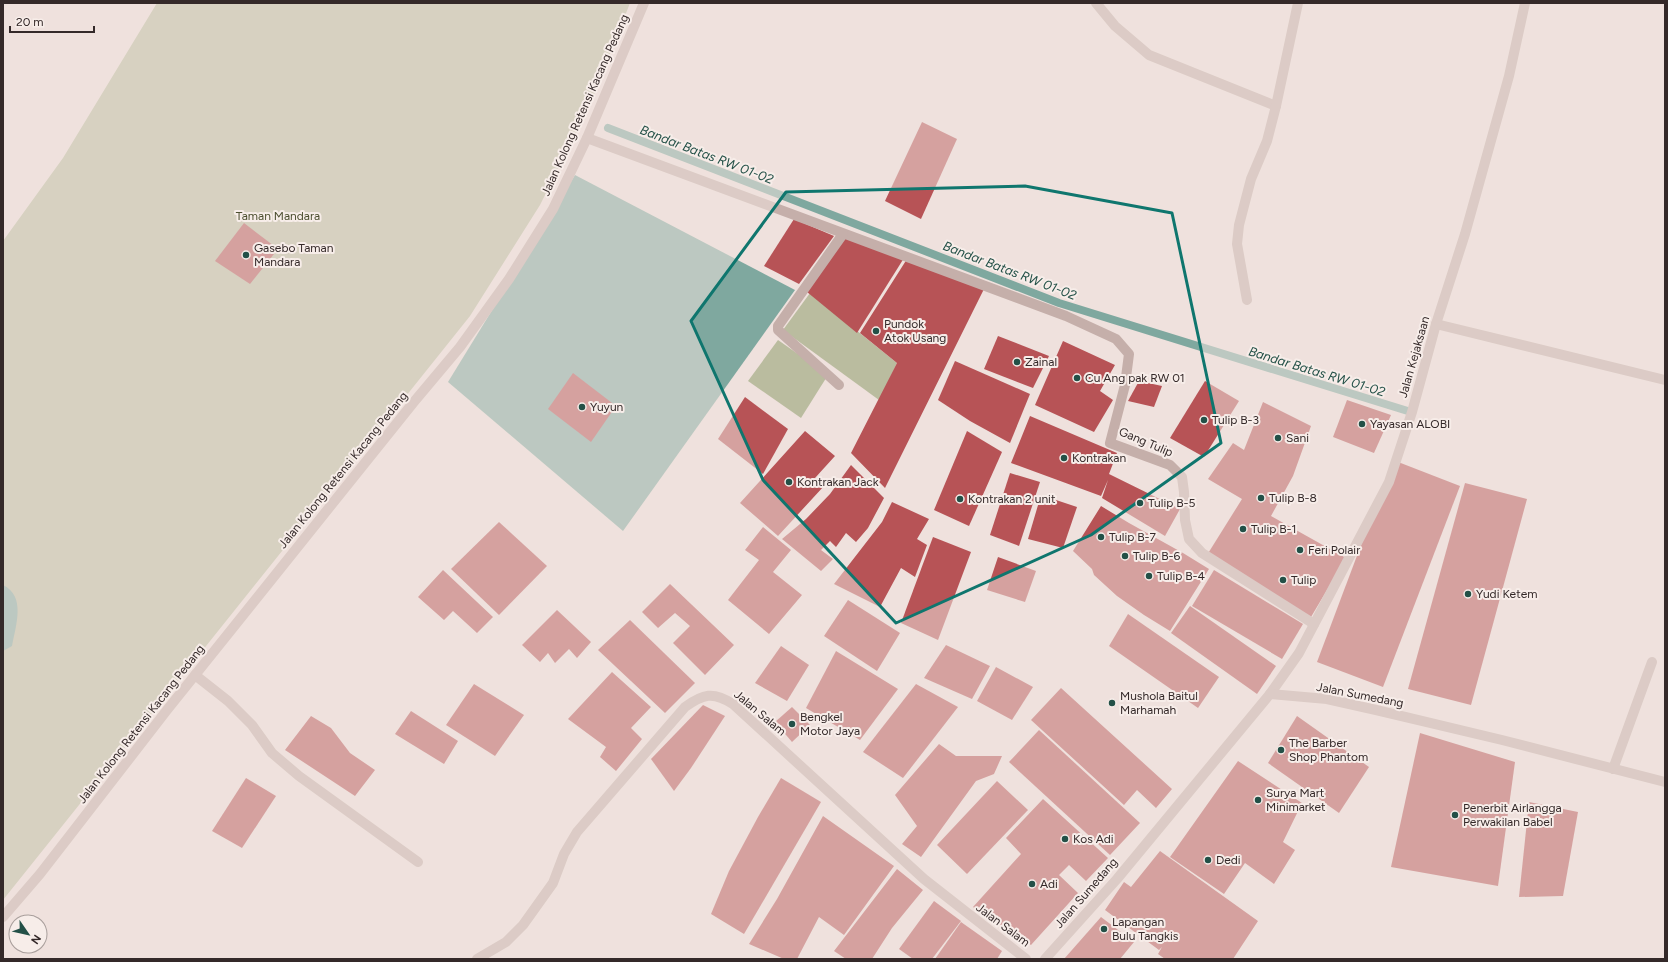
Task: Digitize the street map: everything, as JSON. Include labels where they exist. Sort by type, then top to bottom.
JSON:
[{"type":"street","name":"Jalan Kolong Retensi Kacang Pedang","points":[[3,917],[40,874],[195,675],[460,346],[509,279],[553,209],[587,138],[644,3]]},
{"type":"street","points":[[1096,3],[1115,26],[1149,55],[1276,106]]},
{"type":"street","points":[[1247,300],[1238,244],[1239,225],[1251,179],[1267,141],[1298,3]]},
{"type":"street","name":"Jalan Kejaksaan","points":[[1270,694],[1299,653],[1389,482],[1412,412],[1436,324],[1474,204],[1509,76],[1525,3]]},
{"type":"street","points":[[587,138],[844,234],[778,326],[778,330],[839,385]]},
{"type":"street","name":"Gang Tulip","points":[[844,234],[1066,316],[1116,339],[1129,354],[1125,385],[1110,443],[1170,465],[1182,477],[1185,520],[1189,539],[1202,553],[1314,624]]},
{"type":"street","points":[[1436,324],[1665,380]]},
{"type":"street","points":[[1613,769],[1652,662]]},
{"type":"street","points":[[195,675],[228,701],[252,725],[272,753],[299,776],[418,862]]},
{"type":"street","name":"Jalan Sumedang","points":[[1046,959],[1117,879],[1270,694],[1327,699],[1502,740],[1665,782]]},
{"type":"street","name":"Jalan Salam","points":[[476,959],[506,942],[523,925],[553,883],[564,854],[576,832],[685,707],[698,698],[716,696],[733,704],[924,879],[1026,959]]},
{"type":"highlighted area","points":[[1025,186],[1172,213],[1221,443],[1091,535],[896,623],[763,480],[691,321],[786,192]]},
{"type":"green space","name":"Taman Mandara","points":[[157,3],[630,3],[590,105],[540,205],[470,316],[3,900],[3,241],[63,158]]},
{"type":"green space","points":[[810,293],[897,363],[879,400],[783,330]]},
{"type":"green space","points":[[778,340],[828,375],[801,418],[748,381]]},
{"type":"water","name":"Yuyun","points":[[575,175],[795,290],[623,531],[448,382]]},
{"type":"water","points":[[3,585],[15,596],[18,612],[12,646],[3,651]]},
{"type":"building","points":[[922,122],[957,139],[921,219],[885,201]]},
{"type":"building","points":[[794,219],[834,236],[799,284],[764,266]]},
{"type":"building","name":"Gasebo Taman Mandara","points":[[244,223],[278,249],[250,284],[215,261]]},
{"type":"building","points":[[844,234],[904,258],[857,333],[807,292]]},
{"type":"building","points":[[907,259],[984,289],[885,488],[851,453],[897,363],[860,333]]},
{"type":"building","name":"Zainal","points":[[998,336],[1049,356],[1033,388],[984,369]]},
{"type":"building","name":"Cu Ang pak RW 01","points":[[1063,341],[1115,365],[1100,391],[1113,400],[1094,432],[1035,405]]},
{"type":"building","points":[[955,361],[1030,394],[1010,443],[970,421],[938,400]]},
{"type":"building","name":"Yuyun","points":[[573,373],[616,406],[591,442],[548,409]]},
{"type":"building","points":[[1139,381],[1162,386],[1154,407],[1128,401]]},
{"type":"building","name":"Tulip B-3","points":[[1205,381],[1239,401],[1204,457],[1170,438]]},
{"type":"building","points":[[745,397],[788,429],[763,474],[718,439]]},
{"type":"building","name":"Yayasan ALOBI","points":[[1347,400],[1391,415],[1374,453],[1333,437]]},
{"type":"building","points":[[1263,402],[1311,426],[1293,476],[1271,516],[1346,558],[1311,617],[1207,555],[1242,499],[1208,479],[1233,443],[1244,450]]},
{"type":"building","name":"Kontrakan","points":[[1030,416],[1117,453],[1109,474],[1180,509],[1165,536],[1102,498],[1108,480],[1101,496],[1011,463]]},
{"type":"building","name":"Kontrakan Jack","points":[[805,431],[835,456],[815,478],[824,486],[778,536],[740,503]]},
{"type":"building","points":[[967,431],[1002,452],[969,526],[934,510]]},
{"type":"building","points":[[1393,460],[1460,486],[1383,687],[1317,662]]},
{"type":"building","points":[[851,465],[884,498],[868,528],[856,542],[846,533],[836,547],[830,541],[821,550],[833,559],[821,571],[782,539],[806,519],[830,494]]},
{"type":"building","points":[[1010,473],[1040,482],[1019,546],[990,535]]},
{"type":"building","name":"Yudi Ketem","points":[[1465,483],[1527,499],[1471,705],[1408,689]]},
{"type":"building","points":[[1041,495],[1077,507],[1063,548],[1028,539]]},
{"type":"building","points":[[892,502],[929,519],[917,539],[927,545],[915,577],[901,568],[880,607],[834,584],[882,522]]},
{"type":"building","points":[[1101,506],[1209,569],[1170,631],[1117,596],[1094,575],[1092,569],[1073,551]]},
{"type":"building","points":[[499,522],[547,566],[499,615],[451,569]]},
{"type":"building","points":[[763,527],[791,550],[773,572],[802,595],[769,634],[728,600],[759,560],[745,550]]},
{"type":"building","points":[[933,537],[971,552],[938,640],[901,623]]},
{"type":"building","points":[[998,557],[1036,571],[1025,602],[987,590]]},
{"type":"building","points":[[443,570],[493,617],[477,633],[453,611],[444,620],[418,597]]},
{"type":"building","points":[[1214,570],[1303,624],[1282,659],[1192,606]]},
{"type":"building","points":[[670,584],[734,645],[705,675],[673,643],[690,626],[675,613],[658,628],[642,612]]},
{"type":"building","points":[[848,600],[900,633],[877,671],[824,636]]},
{"type":"building","points":[[1190,606],[1276,666],[1257,694],[1171,633]]},
{"type":"building","points":[[557,610],[591,642],[577,658],[569,649],[555,663],[548,653],[540,662],[522,645]]},
{"type":"building","points":[[1128,614],[1219,677],[1198,708],[1109,646]]},
{"type":"building","points":[[630,620],[695,683],[665,713],[598,650]]},
{"type":"building","points":[[946,645],[990,666],[972,699],[924,678]]},
{"type":"building","points":[[781,646],[809,665],[787,701],[755,683]]},
{"type":"building","points":[[836,651],[898,689],[860,740],[806,708]]},
{"type":"building","points":[[996,667],[1033,687],[1012,720],[977,701]]},
{"type":"building","points":[[612,672],[651,707],[631,728],[642,739],[616,771],[600,757],[606,747],[568,719]]},
{"type":"building","points":[[474,684],[524,715],[495,756],[446,725]]},
{"type":"building","points":[[916,684],[958,707],[903,778],[863,752]]},
{"type":"building","points":[[1061,688],[1172,789],[1156,808],[1137,790],[1124,805],[1031,720]]},
{"type":"building","points":[[703,705],[725,716],[674,791],[651,759]]},
{"type":"building","name":"Bengkel Motor Jaya","points":[[792,707],[810,725],[792,742],[775,722]]},
{"type":"building","points":[[411,711],[458,741],[444,764],[395,734]]},
{"type":"building","points":[[311,716],[331,728],[350,753],[375,770],[355,796],[285,750]]},
{"type":"building","points":[[1297,716],[1369,767],[1339,813],[1268,763]]},
{"type":"building","points":[[1039,730],[1140,823],[1110,855],[1009,762]]},
{"type":"building","name":"Penerbit Airlangga Perwakilan Babel","points":[[1420,733],[1515,762],[1498,886],[1391,867]]},
{"type":"building","points":[[939,744],[956,756],[1002,756],[994,774],[976,781],[921,857],[902,844],[917,826],[895,795]]},
{"type":"building","points":[[1238,761],[1302,803],[1283,842],[1295,850],[1274,884],[1245,863],[1224,894],[1170,857]]},
{"type":"building","points":[[246,778],[276,796],[242,848],[212,831]]},
{"type":"building","points":[[781,778],[821,802],[744,934],[711,914],[729,871]]},
{"type":"building","points":[[997,781],[1028,810],[967,874],[937,845]]},
{"type":"building","name":"Adi","points":[[1043,799],[1108,858],[1086,881],[1069,865],[1059,875],[1078,893],[1031,945],[973,907],[1021,854],[1006,838]]},
{"type":"building","points":[[1529,802],[1578,812],[1563,896],[1519,897]]},
{"type":"building","points":[[823,816],[894,866],[844,935],[819,917],[797,959],[784,959],[749,944],[777,899]]},
{"type":"building","points":[[1160,851],[1258,921],[1233,959],[1165,959],[1158,954],[1162,947],[1159,950],[1105,910],[1124,882],[1131,887]]},
{"type":"building","points":[[897,869],[923,890],[892,928],[872,959],[846,959],[834,951]]},
{"type":"building","points":[[934,901],[961,921],[932,959],[913,959],[899,949]]},
{"type":"building","name":"Lapangan Bulu Tangkis","points":[[1101,917],[1134,942],[1120,959],[1064,959]]},
{"type":"building","points":[[961,922],[1002,951],[997,959],[935,959]]},
{"type":"waterway","name":"Bandar Batas RW 01-02","points":[[608,128],[1059,303],[1411,412]]},
{"type":"place","name":"Gasebo Taman Mandara","points":[[246,255]]},
{"type":"place","name":"Pundok Atok Usang","points":[[876,331]]},
{"type":"place","name":"Zainal","points":[[1017,362]]},
{"type":"place","name":"Cu Ang pak RW 01","points":[[1077,378]]},
{"type":"place","name":"Yuyun","points":[[582,407]]},
{"type":"place","name":"Tulip B-3","points":[[1204,420]]},
{"type":"place","name":"Yayasan ALOBI","points":[[1362,424]]},
{"type":"place","name":"Sani","points":[[1278,438]]},
{"type":"place","name":"Kontrakan","points":[[1064,458]]},
{"type":"place","name":"Kontrakan Jack","points":[[789,482]]},
{"type":"place","name":"Tulip B-8","points":[[1261,498]]},
{"type":"place","name":"Kontrakan 2 unit","points":[[960,499]]},
{"type":"place","name":"Tulip B-5","points":[[1140,503]]},
{"type":"place","name":"Tulip B-1","points":[[1243,529]]},
{"type":"place","name":"Tulip B-7","points":[[1101,537]]},
{"type":"place","name":"Feri Polair","points":[[1300,550]]},
{"type":"place","name":"Tulip B-6","points":[[1125,556]]},
{"type":"place","name":"Tulip B-4","points":[[1149,576]]},
{"type":"place","name":"Tulip","points":[[1283,580]]},
{"type":"place","name":"Yudi Ketem","points":[[1468,594]]},
{"type":"place","name":"Mushola Baitul Marhamah","points":[[1112,703]]},
{"type":"place","name":"Bengkel Motor Jaya","points":[[792,724]]},
{"type":"place","name":"The Barber Shop Phantom","points":[[1281,750]]},
{"type":"place","name":"Surya Mart Minimarket","points":[[1258,800]]},
{"type":"place","name":"Penerbit Airlangga Perwakilan Babel","points":[[1455,815]]},
{"type":"place","name":"Kos Adi","points":[[1065,839]]},
{"type":"place","name":"Dedi","points":[[1208,860]]},
{"type":"place","name":"Adi","points":[[1032,884]]},
{"type":"place","name":"Lapangan Bulu Tangkis","points":[[1104,929]]}]
